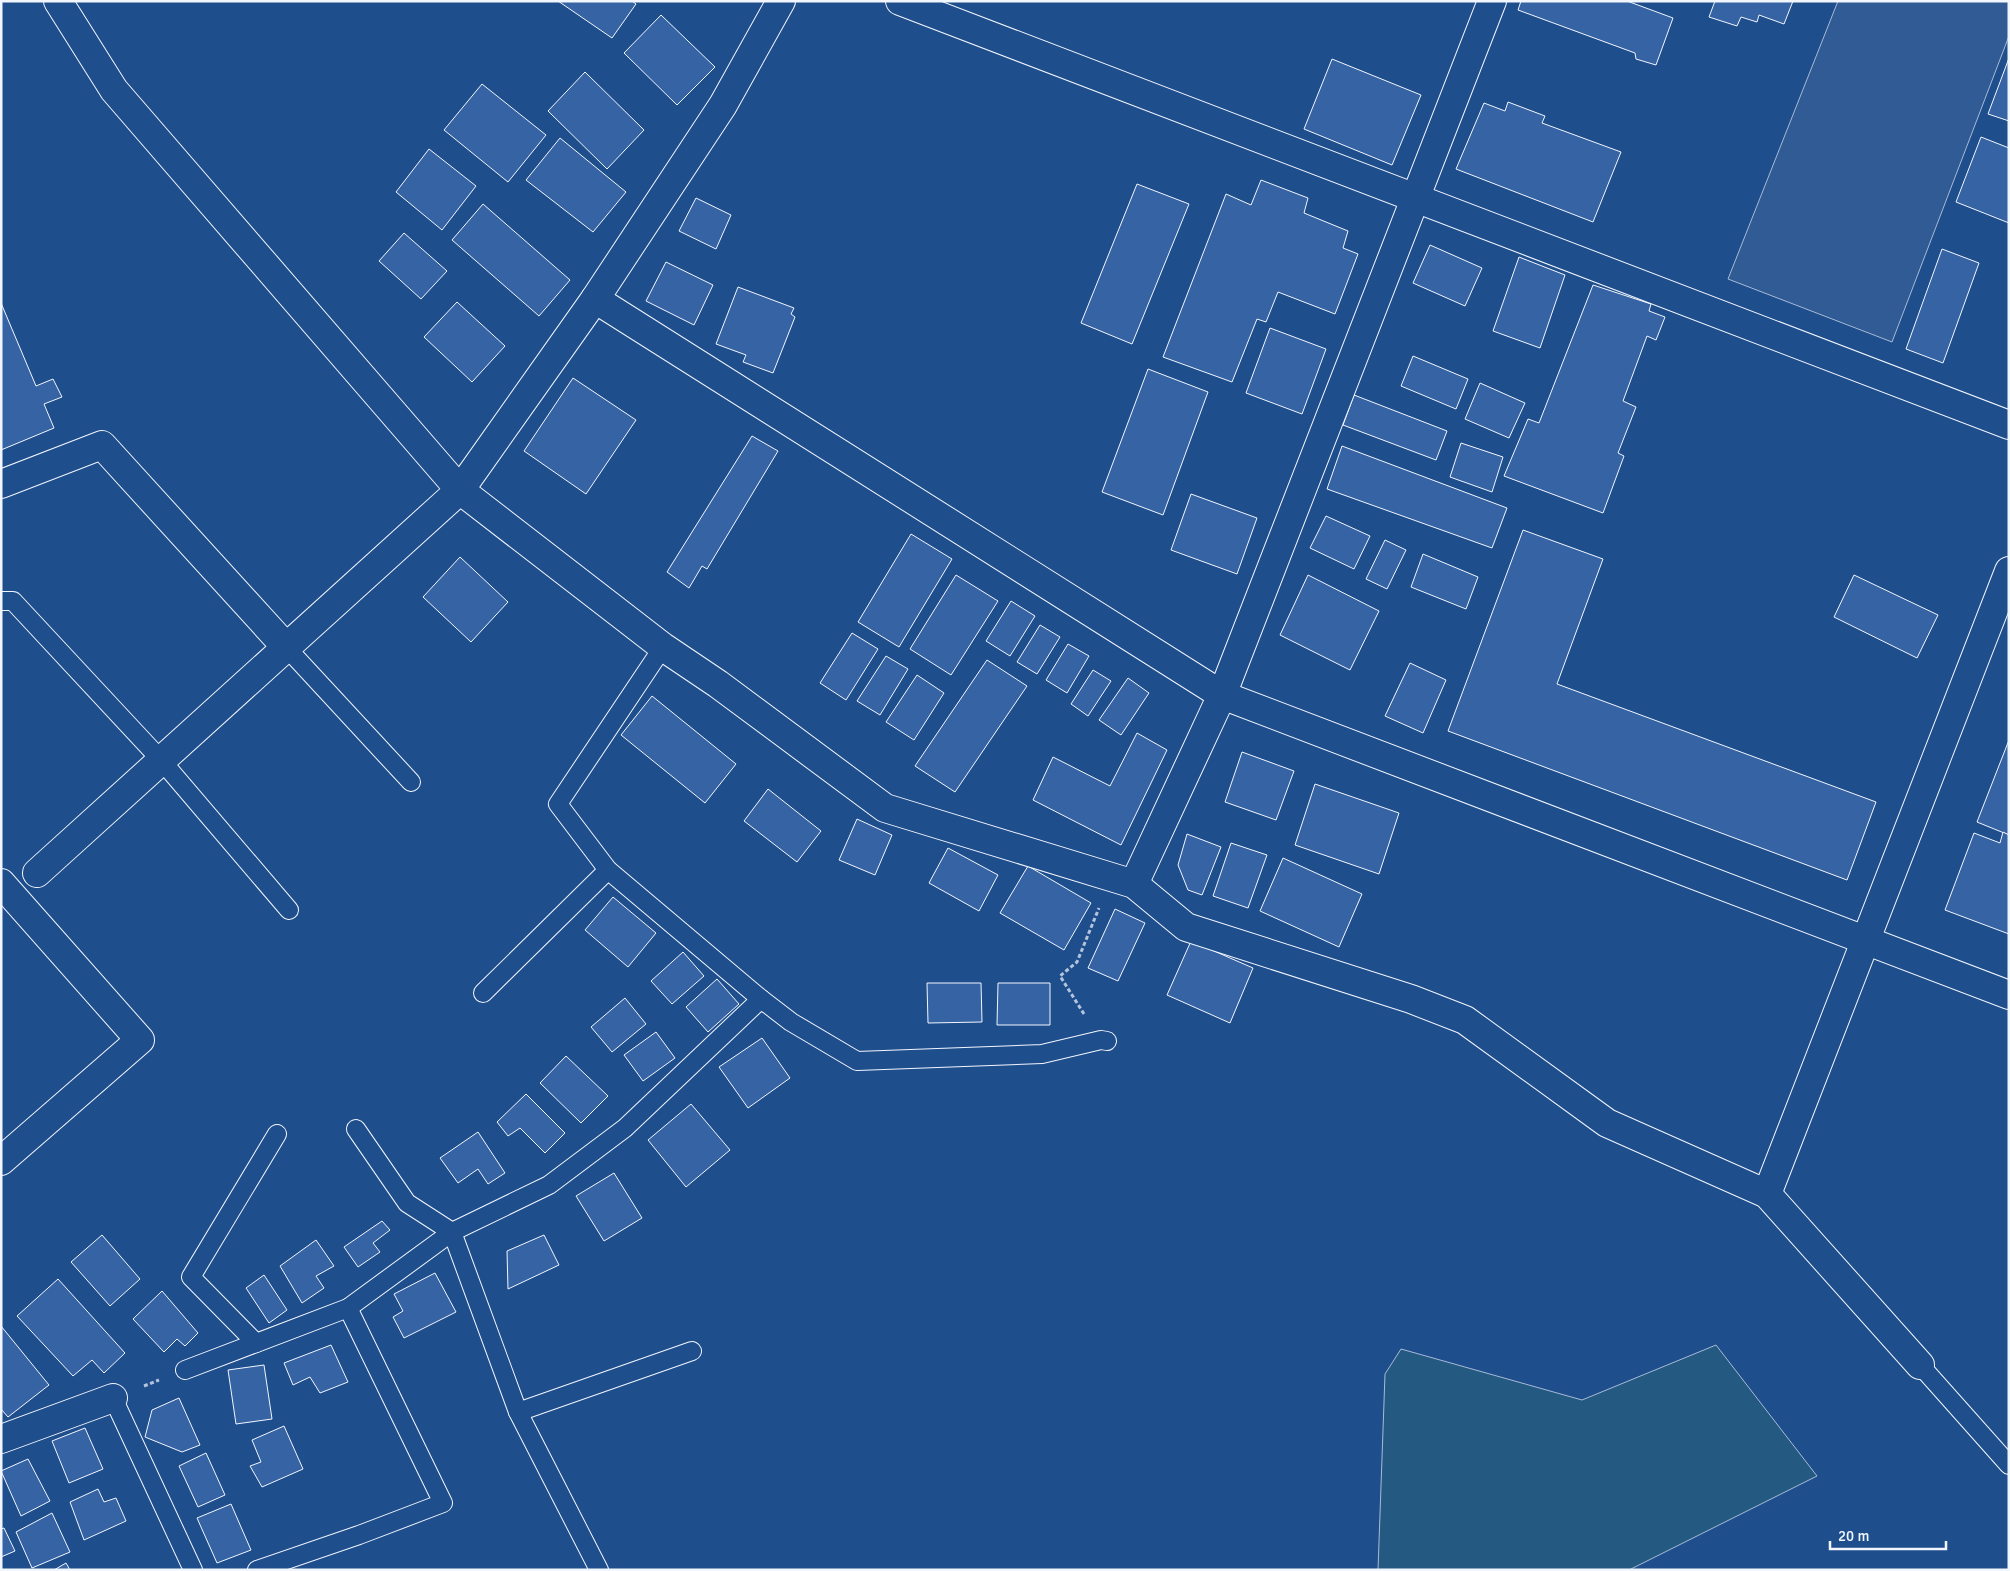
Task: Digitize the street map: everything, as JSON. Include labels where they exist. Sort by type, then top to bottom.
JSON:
[{"type":"street","points":[[58,1],[114,90],[460,490],[663,647],[718,684],[885,808],[1122,881],[1186,927],[1411,999],[1465,1020],[1607,1123],[1767,1194],[1920,1365]]},
{"type":"street","points":[[37,872],[460,490],[595,299],[723,105],[781,1]]},
{"type":"street","points":[[900,1],[2009,425]]},
{"type":"street","points":[[1122,881],[1222,695],[1492,1]]},
{"type":"street","points":[[595,299],[1222,695],[2009,995]]},
{"type":"street","points":[[1,484],[102,445],[286,647]]},
{"type":"street","points":[[1767,1194],[2009,571]]},
{"type":"street","points":[[1,883],[140,1040],[1,1161]]},
{"type":"street","points":[[1,1439],[113,1398]]},
{"type":"lane","points":[[1,600],[14,601],[161,760],[289,910]]},
{"type":"lane","points":[[286,647],[411,782]]},
{"type":"lane","points":[[663,647],[558,804],[608,870],[761,1000],[792,1022],[857,1061],[1042,1054],[1104,1040]]},
{"type":"lane","points":[[483,992],[608,870]]},
{"type":"lane","points":[[185,1370],[348,1308],[452,1232],[549,1185],[625,1128],[761,1000]]},
{"type":"lane","points":[[356,1129],[407,1203],[452,1232],[518,1412],[599,1570]]},
{"type":"lane","points":[[256,1343],[191,1277],[277,1134]]},
{"type":"lane","points":[[257,1570],[359,1535],[443,1503],[348,1308]]},
{"type":"lane","points":[[518,1412],[692,1351]]},
{"type":"lane","points":[[1920,1365],[2009,1465]]},
{"type":"lane","points":[[113,1398],[193,1570]]},
{"type":"path","points":[[1104,1040],[1060,976],[1077,962],[1122,881]]},
{"type":"path","points":[[113,1398],[185,1370]]},
{"type":"shaded area","points":[[1838,1],[2009,1],[2009,36],[1892,342],[1728,279]]},
{"type":"shaded area","points":[[1716,1345],[1817,1476],[1629,1570],[1378,1570],[1385,1374],[1401,1349],[1582,1400]]},
{"type":"building","points":[[558,1],[632,1],[636,4],[612,38]]},
{"type":"building","points":[[1521,1],[1627,1],[1673,18],[1656,65],[1636,59],[1635,53],[1518,10]]},
{"type":"building","points":[[1715,1],[1793,1],[1784,24],[1759,15],[1757,22],[1741,17],[1737,26],[1709,17]]},
{"type":"building","points":[[661,15],[715,67],[677,105],[624,53]]},
{"type":"building","points":[[2009,58],[2009,121],[1988,114]]},
{"type":"building","points":[[1332,59],[1421,95],[1392,165],[1304,129]]},
{"type":"building","points":[[585,72],[644,130],[607,169],[548,111]]},
{"type":"building","points":[[482,84],[546,135],[508,182],[444,130]]},
{"type":"building","points":[[1508,102],[1545,116],[1542,123],[1621,152],[1593,222],[1456,169],[1484,103],[1505,111]]},
{"type":"building","points":[[1981,137],[2009,148],[2009,223],[1956,202]]},
{"type":"building","points":[[560,138],[626,192],[593,232],[526,180]]},
{"type":"building","points":[[429,149],[476,186],[442,230],[396,192]]},
{"type":"building","points":[[1261,180],[1308,198],[1304,213],[1348,231],[1343,248],[1358,254],[1335,314],[1278,292],[1266,322],[1257,319],[1232,382],[1163,357],[1226,194],[1251,205]]},
{"type":"building","points":[[1137,184],[1189,204],[1132,344],[1081,323]]},
{"type":"building","points":[[696,198],[731,215],[716,249],[679,231]]},
{"type":"building","points":[[483,204],[570,280],[539,316],[452,240]]},
{"type":"building","points":[[404,233],[447,271],[421,299],[379,261]]},
{"type":"building","points":[[1430,245],[1482,268],[1465,306],[1413,283]]},
{"type":"building","points":[[1942,249],[1979,263],[1943,363],[1906,349]]},
{"type":"building","points":[[1519,257],[1565,275],[1540,348],[1493,331]]},
{"type":"building","points":[[666,262],[713,285],[694,325],[646,301]]},
{"type":"building","points":[[1593,285],[1651,304],[1649,311],[1665,317],[1656,340],[1647,336],[1623,401],[1636,407],[1618,453],[1624,456],[1603,513],[1504,476],[1528,419],[1539,423]]},
{"type":"building","points":[[738,287],[794,308],[791,314],[795,317],[773,373],[743,362],[746,355],[716,344]]},
{"type":"building","points":[[457,302],[505,346],[472,382],[424,337]]},
{"type":"building","points":[[1,303],[36,386],[53,379],[62,397],[44,404],[54,428],[1,450]]},
{"type":"building","points":[[1270,328],[1326,349],[1302,414],[1246,393]]},
{"type":"building","points":[[1413,356],[1468,379],[1456,409],[1401,386]]},
{"type":"building","points":[[1148,369],[1208,392],[1163,515],[1102,492]]},
{"type":"building","points":[[573,378],[636,420],[586,494],[524,451]]},
{"type":"building","points":[[1480,383],[1525,403],[1509,438],[1465,419]]},
{"type":"building","points":[[1354,395],[1447,431],[1436,460],[1343,425]]},
{"type":"building","points":[[752,436],[778,451],[707,569],[702,566],[689,588],[667,572]]},
{"type":"building","points":[[1461,443],[1503,457],[1492,492],[1450,477]]},
{"type":"building","points":[[1342,446],[1507,508],[1492,548],[1327,489]]},
{"type":"building","points":[[1191,494],[1257,518],[1237,574],[1171,550]]},
{"type":"building","points":[[1326,516],[1370,536],[1354,569],[1310,548]]},
{"type":"building","points":[[1523,530],[1603,559],[1557,684],[1876,802],[1847,880],[1448,731]]},
{"type":"building","points":[[911,534],[952,559],[899,647],[858,622]]},
{"type":"building","points":[[1385,540],[1406,550],[1387,589],[1366,579]]},
{"type":"building","points":[[1423,554],[1478,577],[1466,609],[1411,587]]},
{"type":"building","points":[[460,557],[508,602],[471,642],[423,597]]},
{"type":"building","points":[[956,575],[998,601],[951,675],[910,649]]},
{"type":"building","points":[[1308,575],[1379,611],[1350,670],[1280,635]]},
{"type":"building","points":[[1854,575],[1938,615],[1917,658],[1834,617]]},
{"type":"building","points":[[1011,601],[1035,616],[1010,656],[986,641]]},
{"type":"building","points":[[1040,625],[1060,637],[1037,674],[1017,662]]},
{"type":"building","points":[[852,633],[878,649],[846,700],[820,683]]},
{"type":"building","points":[[1068,644],[1089,656],[1067,693],[1046,680]]},
{"type":"building","points":[[886,656],[908,669],[880,715],[857,701]]},
{"type":"building","points":[[987,660],[1027,686],[955,792],[915,766]]},
{"type":"building","points":[[1410,663],[1446,680],[1423,733],[1385,716]]},
{"type":"building","points":[[1093,670],[1111,681],[1088,716],[1071,704]]},
{"type":"building","points":[[917,675],[944,693],[914,740],[886,722]]},
{"type":"building","points":[[1128,678],[1149,693],[1121,735],[1099,720]]},
{"type":"building","points":[[652,696],[736,764],[705,803],[621,735]]},
{"type":"building","points":[[1137,733],[1167,750],[1121,845],[1033,800],[1053,757],[1110,786]]},
{"type":"building","points":[[2009,740],[2009,835],[1977,822]]},
{"type":"building","points":[[1242,752],[1294,771],[1276,820],[1225,802]]},
{"type":"building","points":[[1315,784],[1399,813],[1379,874],[1295,845]]},
{"type":"building","points":[[768,789],[821,831],[797,862],[744,821]]},
{"type":"building","points":[[857,819],[892,835],[875,875],[839,860]]},
{"type":"building","points":[[2003,832],[2009,835],[2009,934],[1945,910],[1974,833],[2000,843]]},
{"type":"building","points":[[1187,834],[1221,847],[1202,895],[1188,890],[1178,865]]},
{"type":"building","points":[[1231,843],[1267,855],[1248,908],[1213,896]]},
{"type":"building","points":[[948,848],[998,875],[979,911],[929,883]]},
{"type":"building","points":[[1283,858],[1362,894],[1339,947],[1260,911]]},
{"type":"building","points":[[1028,866],[1091,903],[1064,950],[1000,913]]},
{"type":"building","points":[[613,897],[656,933],[628,967],[585,930]]},
{"type":"building","points":[[1115,909],[1145,923],[1118,981],[1088,968]]},
{"type":"building","points":[[1191,941],[1253,968],[1230,1023],[1167,995]]},
{"type":"building","points":[[683,952],[704,976],[672,1004],[651,981]]},
{"type":"building","points":[[717,979],[739,1004],[708,1032],[686,1007]]},
{"type":"building","points":[[927,983],[981,983],[982,1022],[928,1023]]},
{"type":"building","points":[[998,983],[1050,983],[1050,1025],[997,1025]]},
{"type":"building","points":[[625,998],[646,1024],[612,1052],[591,1027]]},
{"type":"building","points":[[656,1032],[675,1058],[643,1081],[624,1055]]},
{"type":"building","points":[[762,1038],[790,1078],[748,1108],[719,1067]]},
{"type":"building","points":[[566,1056],[608,1096],[581,1123],[540,1083]]},
{"type":"building","points":[[526,1094],[565,1133],[545,1153],[520,1128],[508,1136],[497,1122]]},
{"type":"building","points":[[691,1104],[730,1150],[686,1187],[648,1140]]},
{"type":"building","points":[[478,1132],[505,1173],[488,1184],[478,1169],[458,1183],[440,1158]]},
{"type":"building","points":[[614,1173],[642,1218],[604,1241],[576,1196]]},
{"type":"building","points":[[382,1221],[390,1230],[373,1243],[380,1252],[358,1267],[344,1247]]},
{"type":"building","points":[[102,1235],[140,1279],[110,1306],[71,1262]]},
{"type":"building","points":[[544,1235],[559,1265],[508,1289],[507,1251]]},
{"type":"building","points":[[316,1240],[334,1266],[316,1276],[324,1288],[302,1303],[280,1266]]},
{"type":"building","points":[[435,1273],[456,1312],[404,1338],[393,1317],[403,1311],[394,1294]]},
{"type":"building","points":[[264,1275],[287,1310],[269,1323],[246,1288]]},
{"type":"building","points":[[58,1279],[125,1353],[104,1373],[92,1360],[73,1376],[17,1316]]},
{"type":"building","points":[[162,1291],[198,1333],[185,1346],[177,1339],[164,1352],[133,1319]]},
{"type":"building","points":[[1,1326],[49,1385],[8,1417],[1,1409]]},
{"type":"building","points":[[331,1345],[348,1382],[320,1393],[310,1377],[293,1385],[284,1363]]},
{"type":"building","points":[[264,1365],[272,1419],[236,1424],[228,1370]]},
{"type":"building","points":[[179,1398],[200,1445],[182,1452],[145,1437],[152,1410]]},
{"type":"building","points":[[284,1426],[303,1469],[262,1487],[250,1466],[261,1462],[252,1440]]},
{"type":"building","points":[[85,1428],[103,1469],[69,1483],[52,1441]]},
{"type":"building","points":[[206,1453],[225,1495],[198,1507],[179,1466]]},
{"type":"building","points":[[28,1459],[50,1501],[21,1516],[1,1471]]},
{"type":"building","points":[[98,1489],[104,1502],[116,1498],[126,1521],[84,1540],[70,1502]]},
{"type":"building","points":[[231,1504],[251,1550],[217,1563],[197,1518]]},
{"type":"building","points":[[52,1513],[70,1552],[32,1568],[16,1532]]},
{"type":"building","points":[[4,1528],[15,1551],[1,1557],[1,1529]]},
{"type":"building","points":[[66,1563],[70,1570],[54,1570]]}]
